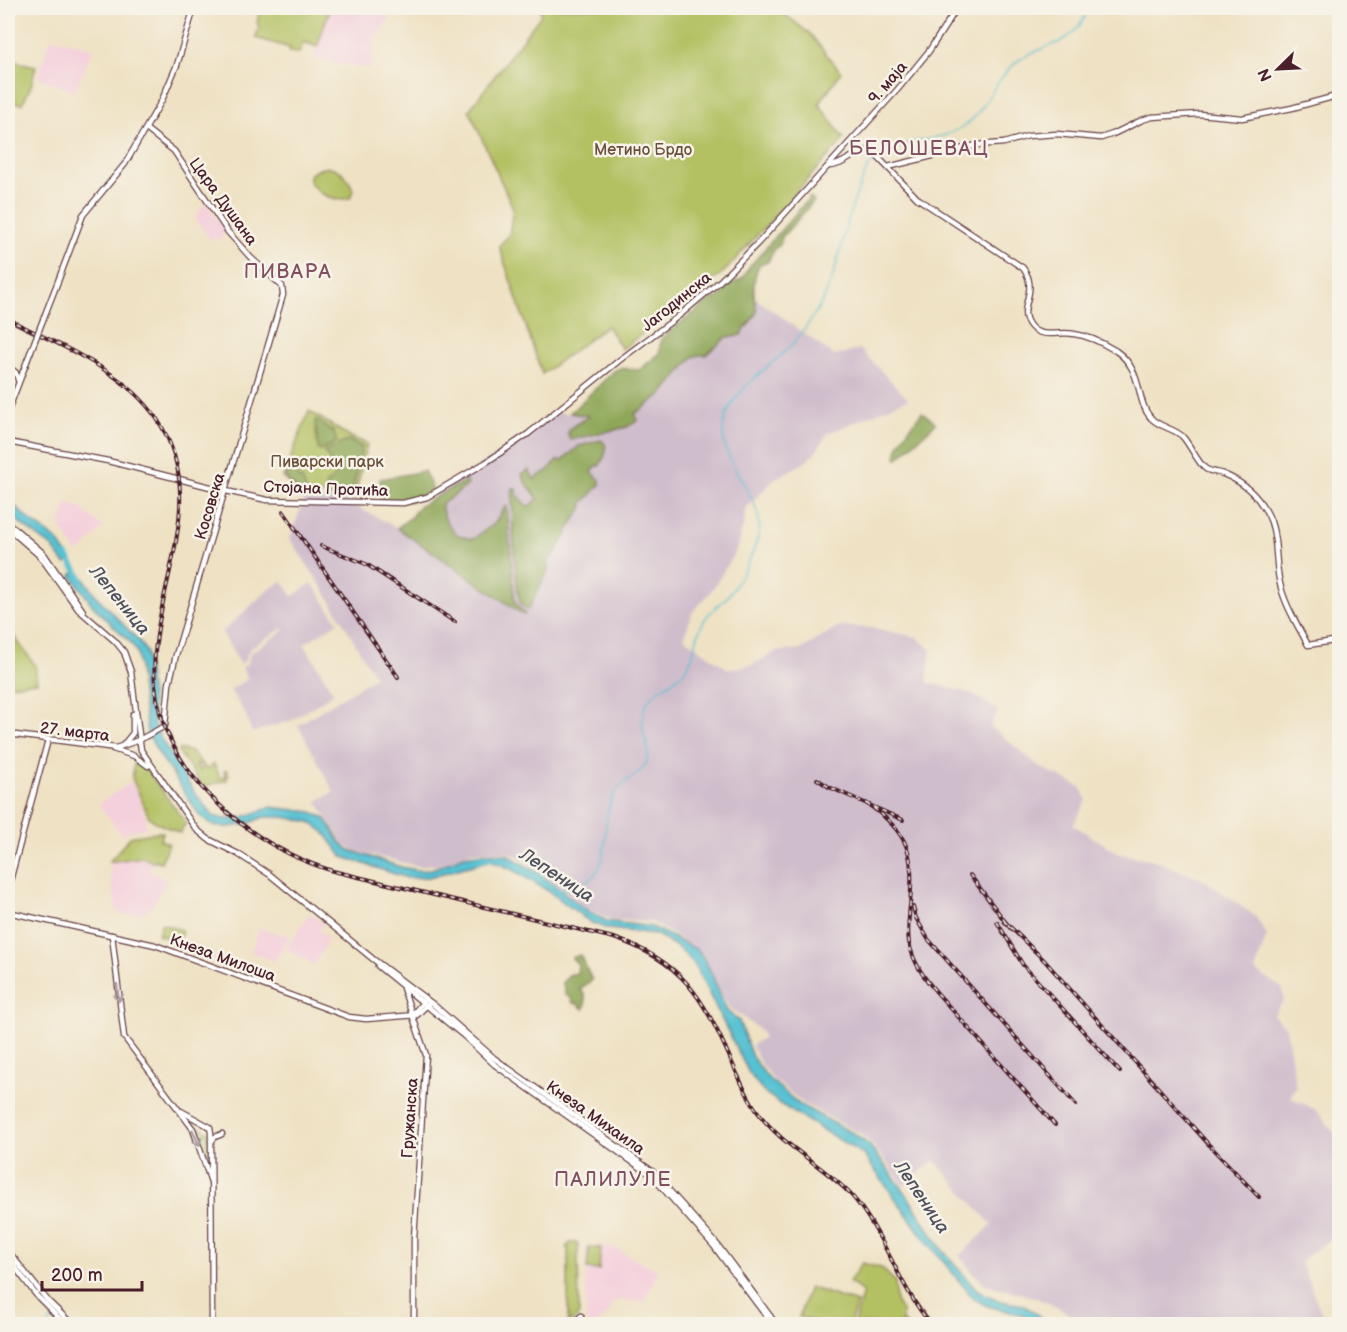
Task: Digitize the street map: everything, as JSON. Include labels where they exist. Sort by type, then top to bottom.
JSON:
[{"type":"street","points":[[8,411],[83,214],[118,173],[146,129],[177,65],[194,8]]},
{"type":"street","name":"9. маја","points":[[829,166],[919,63],[957,8]]},
{"type":"street","points":[[888,167],[1028,136],[1056,134],[1103,137],[1152,117],[1199,114],[1242,117],[1292,108],[1340,95]]},
{"type":"street","name":"Цара Душана","points":[[146,129],[174,151],[228,232],[251,258],[283,288]]},
{"type":"street","points":[[829,166],[837,165],[861,151],[870,150],[917,198],[1023,268],[1031,290],[1025,303],[1025,314],[1028,323],[1035,331],[1045,334],[1070,333],[1083,336],[1120,354],[1133,370],[1147,413],[1153,420],[1180,435],[1204,468],[1234,480],[1257,497],[1273,523],[1279,581],[1290,611],[1308,645],[1340,640]]},
{"type":"street","points":[[894,174],[897,165]]},
{"type":"street","name":"Јагодинска","points":[[523,438],[712,288],[740,262],[829,166]]},
{"type":"street","name":"Косовска","points":[[160,730],[166,722],[169,684],[176,655],[277,318],[283,288]]},
{"type":"street","points":[[9,367],[18,368],[26,363]]},
{"type":"street","points":[[9,367],[18,375],[17,385]]},
{"type":"street","name":"Стојана Протића","points":[[8,442],[108,461],[226,492],[275,501],[411,502],[441,490],[523,438]]},
{"type":"street","points":[[8,523],[45,554],[85,614]]},
{"type":"street","points":[[8,528],[43,559],[75,606],[115,640],[127,656],[135,705],[133,733],[128,741],[116,748]]},
{"type":"street","name":"Кнеза Михаила","points":[[135,705],[142,754],[192,824],[204,836],[269,874],[426,1002],[495,1065],[651,1175],[713,1245],[774,1324]]},
{"type":"street","name":"27. марта","points":[[8,734],[116,748],[160,730]]},
{"type":"street","points":[[8,888],[48,740]]},
{"type":"street","points":[[108,747],[134,756],[155,772]]},
{"type":"street","name":"Кнеза Милоша","points":[[8,912],[159,946],[345,1017],[366,1019],[413,1014]]},
{"type":"street","points":[[112,935],[124,1037],[188,1122],[197,1137],[209,1169],[212,1324]]},
{"type":"street","name":"Кнеза Михаила","points":[[373,959],[402,986],[426,1002]]},
{"type":"street","name":"Гружанска","points":[[402,986],[426,1054],[413,1243],[414,1324]]},
{"type":"street","points":[[413,1014],[426,1002]]},
{"type":"street","points":[[179,1110],[210,1127],[212,1142],[209,1169]]},
{"type":"street","points":[[188,1122],[187,1118],[190,1116]]},
{"type":"street","points":[[212,1142],[215,1137],[222,1134]]},
{"type":"street","points":[[8,1251],[44,1297],[72,1324]]},
{"type":"street","points":[[8,1258],[37,1296],[65,1324]]},
{"type":"street","points":[[570,1324],[581,1316]]},
{"type":"shaded area","points":[[330,8],[397,8],[375,38],[370,69],[314,59]]},
{"type":"shaded area","points":[[51,38],[93,50],[74,92],[37,77]]},
{"type":"shaded area","points":[[205,202],[226,232],[217,241],[214,237],[211,240],[195,218]]},
{"type":"shaded area","points":[[754,297],[835,356],[860,349],[908,399],[827,434],[816,452],[804,463],[776,478],[745,509],[744,524],[735,553],[712,590],[692,613],[684,638],[728,669],[752,665],[775,652],[802,649],[839,626],[872,628],[917,637],[931,650],[927,682],[973,694],[998,711],[990,726],[1040,767],[1080,787],[1087,800],[1073,825],[1120,854],[1154,860],[1206,881],[1255,916],[1267,935],[1255,971],[1282,988],[1284,1000],[1273,1015],[1286,1027],[1296,1087],[1290,1097],[1316,1110],[1337,1136],[1339,1144],[1339,1233],[1300,1261],[1326,1324],[1084,1324],[1037,1298],[985,1284],[959,1256],[992,1225],[936,1162],[932,1162],[904,1186],[873,1145],[861,1134],[804,1104],[772,1078],[752,1046],[764,1038],[760,1030],[729,1007],[694,950],[679,938],[652,922],[610,919],[584,907],[530,863],[511,853],[472,852],[435,866],[429,864],[422,867],[355,851],[342,843],[317,801],[334,792],[298,725],[375,677],[326,593],[290,539],[304,498],[342,499],[397,528],[442,489],[512,446],[556,412],[623,420]]},
{"type":"shaded area","points":[[67,503],[81,508],[103,527],[81,551],[77,552],[60,527]]},
{"type":"shaded area","points":[[282,581],[293,596],[312,583],[338,622],[304,644],[334,693],[292,720],[252,733],[246,715],[230,690],[248,679],[242,668],[248,663],[250,653],[285,630],[283,628],[250,648],[240,665],[222,632],[267,591]]},
{"type":"shaded area","points":[[132,782],[146,818],[146,828],[131,830],[123,836],[98,804]]},
{"type":"shaded area","points":[[142,857],[153,862],[149,871],[167,880],[152,907],[142,913],[121,916],[120,911],[116,911],[109,862]]},
{"type":"shaded area","points":[[310,913],[324,924],[319,930],[328,938],[315,965],[286,949]]},
{"type":"shaded area","points":[[259,928],[290,935],[275,961],[251,952]]},
{"type":"shaded area","points":[[586,1246],[611,1246],[658,1271],[645,1302],[621,1300],[612,1303],[608,1315],[596,1324],[586,1324]]},
{"type":"green space","points":[[260,8],[330,8],[317,47],[304,42],[299,53],[289,52],[290,48],[256,38]]},
{"type":"green space","name":"Метино Брдо","points":[[540,8],[777,8],[810,34],[841,72],[819,104],[844,139],[725,271],[622,349],[607,326],[542,374],[499,246],[509,235],[513,208],[469,110],[541,15]]},
{"type":"green space","points":[[8,60],[36,66],[31,86],[22,104],[8,101]]},
{"type":"green space","points":[[329,167],[338,170],[347,178],[353,190],[350,198],[337,199],[325,196],[311,184],[308,178],[312,173]]},
{"type":"green space","points":[[810,197],[814,201],[782,237],[780,245],[775,248],[768,262],[759,265],[754,288],[757,312],[741,335],[727,337],[706,355],[693,357],[661,395],[635,414],[638,420],[627,427],[570,440],[569,429],[589,416],[570,413],[614,371],[620,368],[639,370],[659,354],[661,339],[710,300],[719,297],[731,284],[742,279],[750,266]]},
{"type":"green space","name":"Пиварски парк","points":[[309,411],[347,435],[367,444],[355,496],[300,494],[283,477]]},
{"type":"green space","points":[[922,412],[935,424],[898,458],[896,457],[902,439]]},
{"type":"green space","points":[[315,420],[333,431],[337,442],[318,449]]},
{"type":"green space","points":[[349,440],[362,447],[351,498],[327,497],[326,484],[334,477],[335,471],[324,452]]},
{"type":"green space","points":[[601,440],[606,446],[606,453],[599,466],[596,466],[592,472],[600,480],[600,485],[582,504],[583,507],[568,533],[547,564],[550,567],[528,610],[521,604],[517,584],[513,488],[516,489],[524,504],[530,506],[538,499],[522,474],[529,470],[534,479],[558,460],[562,461],[579,446]]},
{"type":"green space","points":[[291,470],[294,470],[299,479],[302,479],[307,492],[300,493],[284,476],[286,473],[290,474]]},
{"type":"green space","points":[[424,471],[433,490],[411,501],[381,501],[380,479]]},
{"type":"green space","points":[[466,480],[468,485],[442,504],[444,517],[458,535],[473,539],[495,523],[507,506],[515,602],[524,615],[397,528],[411,517],[418,507]]},
{"type":"green space","points":[[8,628],[35,665],[37,682],[11,685],[8,672]]},
{"type":"green space","points":[[180,749],[191,752],[202,764],[196,765],[200,771],[203,765],[207,770],[214,764],[220,778],[225,776],[224,771],[227,770],[229,776],[226,777],[227,780],[203,787],[178,751]]},
{"type":"green space","points":[[141,762],[186,823],[180,833],[149,817],[132,778],[134,763]]},
{"type":"green space","points":[[163,832],[160,840],[169,844],[161,862],[154,860],[153,862],[142,857],[109,862],[130,837]]},
{"type":"green space","points":[[161,924],[182,930],[179,941],[158,935]]},
{"type":"green space","points":[[580,955],[592,980],[580,989],[585,996],[583,1009],[565,995],[562,983],[569,975],[577,973],[578,964],[572,958]]},
{"type":"green space","points":[[190,1118],[194,1124],[208,1132],[209,1165],[198,1133],[188,1119]]},
{"type":"green space","points":[[570,1243],[578,1245],[579,1313],[577,1318],[566,1324],[568,1322],[568,1248],[566,1248]]},
{"type":"green space","points":[[589,1247],[601,1248],[599,1270],[587,1269]]},
{"type":"green space","points":[[862,1263],[881,1268],[895,1281],[896,1301],[902,1311],[902,1321],[906,1324],[854,1324],[863,1292],[849,1282]]},
{"type":"green space","points":[[809,1287],[857,1303],[850,1324],[820,1324],[799,1317]]},
{"type":"water","points":[[8,499],[27,518],[57,540],[71,560],[65,564],[52,547],[21,524],[8,509]]},
{"type":"water","points":[[78,570],[98,598],[140,642],[146,652],[154,725],[194,792],[213,816],[224,819],[241,818],[271,807],[312,812],[326,819],[340,842],[349,850],[421,871],[464,856],[487,853],[508,855],[540,874],[585,909],[606,921],[652,927],[698,950],[709,968],[727,1011],[739,1021],[752,1057],[768,1078],[800,1105],[854,1134],[870,1146],[905,1192],[941,1248],[977,1290],[1000,1301],[1023,1305],[1047,1324],[1036,1324],[1024,1315],[987,1306],[973,1298],[924,1238],[863,1154],[764,1092],[749,1073],[693,962],[677,947],[656,934],[608,929],[590,922],[550,892],[491,860],[429,877],[407,878],[343,857],[324,832],[310,822],[283,817],[264,817],[247,824],[228,827],[214,826],[200,816],[147,732],[137,652],[131,643],[93,606],[71,575]]},
{"type":"waterway","points":[[558,890],[579,885],[592,877],[600,865],[604,852],[609,807],[615,792],[637,774],[647,760],[648,753],[642,721],[646,704],[653,695],[684,671],[691,658],[702,624],[710,612],[731,592],[751,557],[759,531],[758,516],[725,445],[723,430],[727,413],[732,403],[755,377],[790,347],[808,325],[823,300],[834,274],[853,204],[868,168],[879,156],[890,150],[941,136],[964,126],[978,113],[1000,79],[1014,64],[1025,56],[1065,39],[1082,22],[1089,8]]},
{"type":"waterway","name":"Лепеница","points":[[67,556],[81,578]]},
{"type":"waterway","points":[[50,1324],[51,1320]]},
{"type":"railway","points":[[8,319],[89,360],[127,386],[157,419],[173,451],[180,484],[179,517],[155,651],[155,685],[166,731],[181,760],[200,786],[224,810],[253,832],[283,851],[316,865],[614,938],[657,958],[687,983],[699,999],[710,1016],[749,1098],[767,1124],[841,1185],[864,1211],[909,1293],[931,1324]]},
{"type":"railway","points":[[283,511],[398,677]]},
{"type":"railway","points":[[321,546],[366,564],[455,622]]},
{"type":"railway","points":[[817,779],[829,787],[903,820]]},
{"type":"railway","points":[[866,803],[892,825],[901,835],[906,846],[911,872],[908,938],[913,957],[920,970],[938,994],[1055,1125]]},
{"type":"railway","points":[[970,875],[1010,928]]},
{"type":"railway","points":[[913,907],[916,918],[928,939],[1076,1105]]},
{"type":"railway","points":[[1004,921],[1044,960],[1210,1146],[1259,1197]]},
{"type":"railway","points":[[997,922],[1023,965],[1120,1072]]},
{"type":"district","name":"БЕЛОШЕВАЦ","points":[[919,148]]},
{"type":"district","name":"ПИВАРА","points":[[288,271]]},
{"type":"district","name":"ПАЛИЛУЛЕ","points":[[613,1179]]}]
